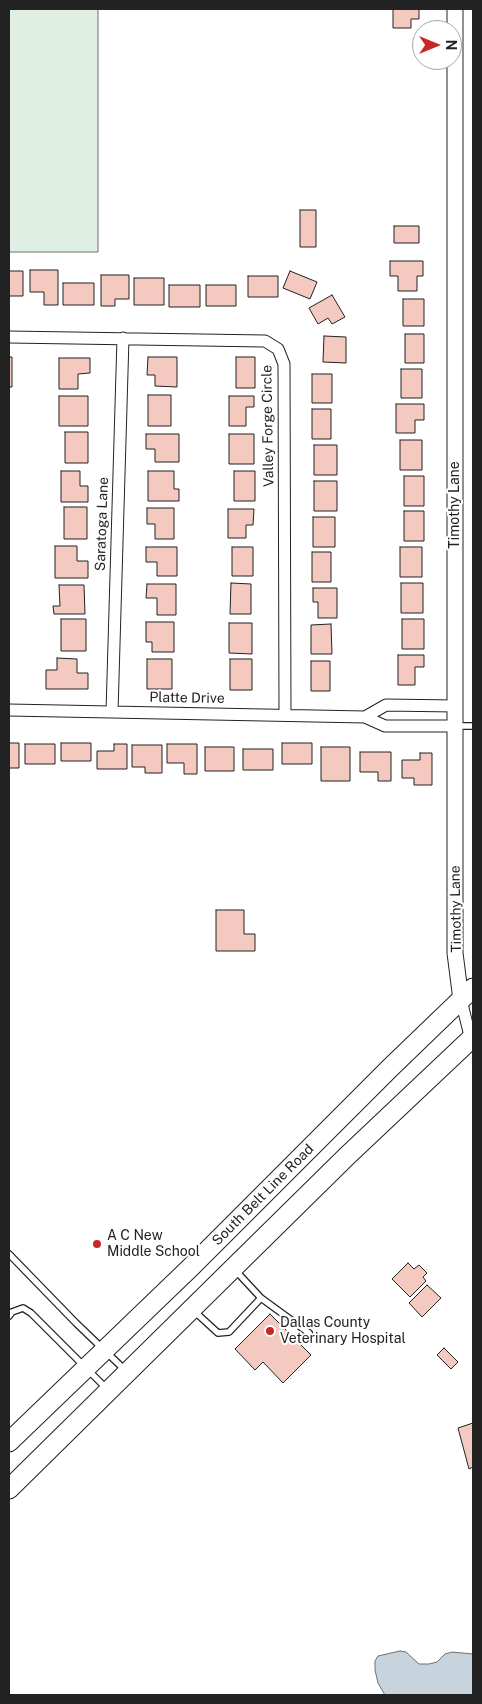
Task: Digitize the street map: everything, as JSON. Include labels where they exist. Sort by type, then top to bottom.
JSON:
[{"type":"main road","name":"South Belt Line Road","points":[[9,1442],[192,1266],[391,1067],[467,994]]},
{"type":"main road","points":[[9,1488],[110,1391],[347,1156],[473,1041]]},
{"type":"street","name":"Timothy Lane","points":[[455,9],[455,953],[467,994]]},
{"type":"street","name":"Valley Forge Circle","points":[[9,337],[265,341],[278,349],[284,364],[285,715]]},
{"type":"street","name":"Saratoga Lane","points":[[112,712],[123,338]]},
{"type":"street","points":[[365,717],[386,705],[455,706]]},
{"type":"street","name":"Platte Drive","points":[[9,710],[365,717],[385,726],[455,726]]},
{"type":"street","points":[[467,994],[473,1041]]},
{"type":"lane","points":[[455,726],[473,726]]},
{"type":"lane","points":[[9,1254],[128,1372]]},
{"type":"lane","points":[[234,1268],[261,1298],[309,1333]]},
{"type":"lane","points":[[192,1309],[218,1333],[229,1332],[261,1298]]},
{"type":"lane","points":[[9,1316],[12,1312],[24,1308],[31,1313],[110,1391]]},
{"type":"green space","points":[[9,9],[98,9],[98,252],[9,252]]},
{"type":"shaded area","points":[[400,1651],[406,1652],[419,1664],[437,1662],[445,1654],[452,1652],[473,1654],[473,1695],[385,1695],[378,1683],[375,1661],[378,1656]]},
{"type":"building","points":[[393,9],[419,9],[419,19],[411,19],[411,28],[393,28]]},
{"type":"building","points":[[300,210],[316,210],[316,247],[300,247]]},
{"type":"building","points":[[394,226],[419,226],[419,243],[394,243]]},
{"type":"building","points":[[390,261],[423,261],[423,276],[417,276],[417,291],[398,291],[398,276],[390,276]]},
{"type":"building","points":[[30,270],[58,270],[58,305],[44,305],[44,292],[30,292]]},
{"type":"building","points":[[9,271],[23,271],[23,296],[9,296]]},
{"type":"building","points":[[290,271],[317,282],[310,299],[283,288]]},
{"type":"building","points":[[101,275],[129,275],[129,299],[115,299],[115,306],[101,306]]},
{"type":"building","points":[[248,276],[278,276],[278,297],[248,297]]},
{"type":"building","points":[[134,278],[164,278],[164,305],[134,305]]},
{"type":"building","points":[[63,283],[94,283],[94,305],[63,305]]},
{"type":"building","points":[[169,285],[200,285],[200,307],[169,307]]},
{"type":"building","points":[[206,285],[236,285],[236,306],[206,306]]},
{"type":"building","points":[[332,295],[345,317],[332,324],[328,318],[318,324],[309,308]]},
{"type":"building","points":[[403,299],[424,299],[424,326],[403,326]]},
{"type":"building","points":[[405,334],[424,334],[424,363],[405,363]]},
{"type":"building","points":[[324,336],[346,337],[346,363],[323,362]]},
{"type":"building","points":[[9,357],[12,357],[12,387],[9,387]]},
{"type":"building","points":[[148,357],[177,357],[177,387],[155,386],[155,375],[147,375]]},
{"type":"building","points":[[236,357],[255,357],[255,388],[236,388]]},
{"type":"building","points":[[59,358],[90,358],[90,373],[78,374],[78,389],[59,389]]},
{"type":"building","points":[[401,369],[422,369],[422,398],[401,398]]},
{"type":"building","points":[[312,374],[332,374],[332,403],[312,403]]},
{"type":"building","points":[[148,395],[171,395],[171,426],[148,426]]},
{"type":"building","points":[[59,396],[88,396],[88,426],[59,426]]},
{"type":"building","points":[[229,396],[254,396],[254,407],[246,407],[246,426],[229,426]]},
{"type":"building","points":[[396,404],[424,404],[424,420],[415,420],[415,433],[396,433]]},
{"type":"building","points":[[312,409],[331,409],[331,439],[312,439]]},
{"type":"building","points":[[65,432],[88,432],[88,463],[65,463]]},
{"type":"building","points":[[146,434],[179,434],[179,462],[155,462],[155,449],[146,449]]},
{"type":"building","points":[[229,434],[254,434],[254,464],[229,464]]},
{"type":"building","points":[[400,440],[422,440],[422,470],[400,470]]},
{"type":"building","points":[[314,445],[337,445],[337,475],[314,475]]},
{"type":"building","points":[[61,471],[80,471],[80,486],[88,486],[88,502],[61,502]]},
{"type":"building","points":[[148,471],[174,471],[174,489],[179,489],[179,501],[148,501]]},
{"type":"building","points":[[234,471],[255,471],[255,501],[234,501]]},
{"type":"building","points":[[404,476],[424,476],[424,506],[404,506]]},
{"type":"building","points":[[314,481],[337,481],[337,511],[314,511]]},
{"type":"building","points":[[64,507],[87,507],[87,539],[64,539]]},
{"type":"building","points":[[147,508],[174,508],[174,539],[155,539],[155,524],[147,524]]},
{"type":"building","points":[[228,509],[254,509],[253,525],[246,525],[246,538],[228,538]]},
{"type":"building","points":[[404,511],[424,511],[424,541],[404,541]]},
{"type":"building","points":[[313,517],[335,517],[335,547],[313,547]]},
{"type":"building","points":[[55,546],[77,546],[77,561],[88,561],[88,578],[55,578]]},
{"type":"building","points":[[146,547],[177,547],[177,576],[157,576],[157,562],[146,562]]},
{"type":"building","points":[[232,547],[253,547],[253,576],[232,576]]},
{"type":"building","points":[[400,547],[422,547],[422,577],[400,577]]},
{"type":"building","points":[[312,552],[331,552],[331,582],[312,582]]},
{"type":"building","points":[[231,583],[251,584],[251,614],[230,614]]},
{"type":"building","points":[[401,583],[423,583],[423,613],[401,613]]},
{"type":"building","points":[[147,584],[176,584],[176,615],[157,615],[157,598],[146,598]]},
{"type":"building","points":[[59,585],[84,585],[85,614],[54,614],[53,606],[60,606]]},
{"type":"building","points":[[313,588],[337,588],[337,618],[318,618],[318,602],[313,602]]},
{"type":"building","points":[[61,619],[86,619],[86,651],[61,651]]},
{"type":"building","points":[[402,619],[424,619],[424,649],[402,649]]},
{"type":"building","points":[[146,622],[174,622],[174,652],[152,652],[152,642],[146,642]]},
{"type":"building","points":[[229,623],[252,623],[252,654],[229,653]]},
{"type":"building","points":[[331,624],[332,654],[311,654],[311,625]]},
{"type":"building","points":[[398,655],[424,655],[424,667],[415,667],[415,685],[398,685]]},
{"type":"building","points":[[57,658],[77,659],[77,673],[88,673],[88,689],[46,689],[46,670],[57,670]]},
{"type":"building","points":[[147,659],[172,659],[172,689],[147,689]]},
{"type":"building","points":[[230,659],[252,659],[252,690],[230,690]]},
{"type":"building","points":[[311,661],[330,661],[330,691],[311,691]]},
{"type":"building","points":[[9,743],[19,743],[19,768],[9,768]]},
{"type":"building","points":[[61,743],[91,743],[91,761],[61,761]]},
{"type":"building","points":[[282,743],[312,743],[312,764],[282,764]]},
{"type":"building","points":[[25,744],[55,744],[55,764],[25,764]]},
{"type":"building","points":[[114,744],[127,744],[127,769],[97,769],[97,751],[114,751]]},
{"type":"building","points":[[167,744],[197,744],[197,774],[184,774],[184,763],[167,763]]},
{"type":"building","points":[[132,745],[162,745],[162,773],[145,773],[145,767],[132,767]]},
{"type":"building","points":[[205,747],[234,747],[234,771],[205,771]]},
{"type":"building","points":[[321,747],[350,747],[350,781],[321,781]]},
{"type":"building","points":[[243,749],[273,749],[273,770],[243,770]]},
{"type":"building","points":[[360,752],[391,752],[391,781],[378,781],[378,772],[360,772]]},
{"type":"building","points":[[420,753],[432,753],[432,785],[414,785],[414,778],[402,778],[402,760],[420,760]]},
{"type":"building","points":[[216,910],[244,910],[244,934],[255,934],[255,951],[216,951]]},
{"type":"building","points":[[408,1263],[414,1269],[419,1265],[427,1273],[423,1277],[426,1281],[410,1297],[392,1279]]},
{"type":"building","points":[[427,1285],[441,1298],[422,1317],[409,1303]]},
{"type":"building","name":"Dallas County Veterinary Hospital","points":[[270,1314],[311,1355],[283,1383],[263,1362],[255,1370],[235,1349]]},
{"type":"building","points":[[444,1348],[458,1362],[451,1369],[437,1355]]},
{"type":"building","points":[[473,1423],[473,1467],[469,1469],[458,1428]]},
{"type":"place","name":"A C New Middle School","points":[[97,1244]]},
{"type":"place","name":"Dallas County Veterinary Hospital","points":[[270,1331]]}]
